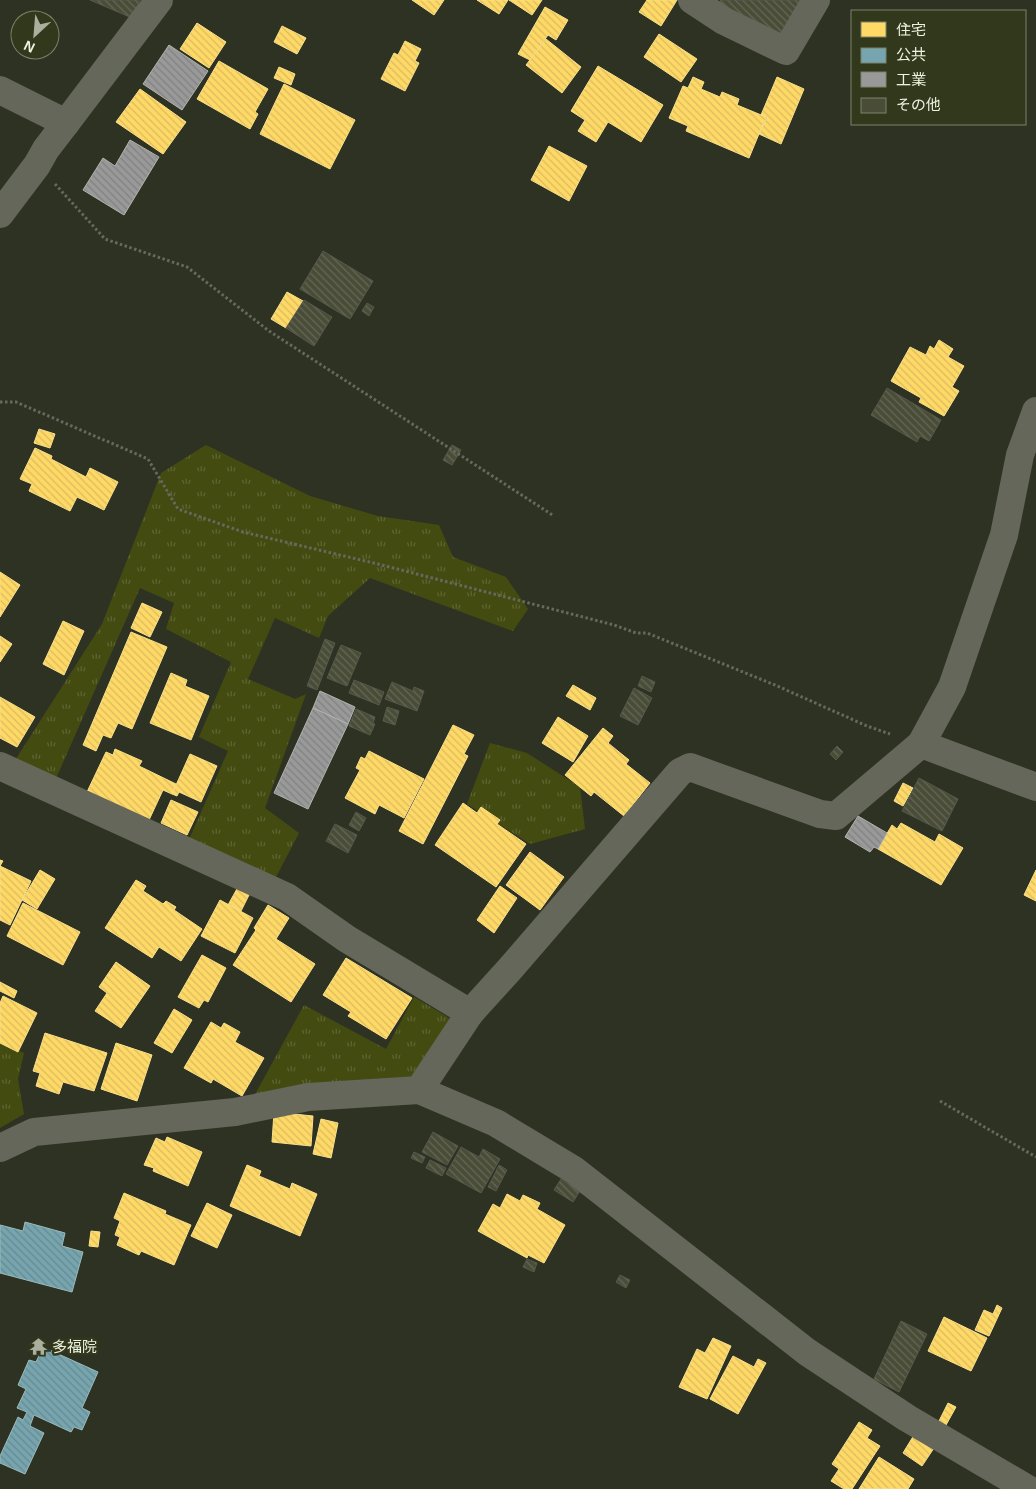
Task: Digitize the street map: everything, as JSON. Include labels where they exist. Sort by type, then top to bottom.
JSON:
[{"type":"street","points":[[0,214],[37,165],[66,122],[159,0]]},
{"type":"street","points":[[692,0],[724,21],[786,51],[816,0]]},
{"type":"street","points":[[0,90],[66,122]]},
{"type":"street","points":[[419,1090],[470,1012],[510,970],[680,772],[690,768],[820,814],[836,816],[922,744],[955,678],[1004,535],[1020,455],[1036,411]]},
{"type":"street","points":[[922,744],[1036,787]]},
{"type":"street","points":[[0,766],[287,897],[348,938],[470,1012]]},
{"type":"street","points":[[0,1148],[34,1132],[235,1112],[308,1097],[419,1090],[496,1123],[574,1170],[807,1352],[908,1418],[1028,1489]]},
{"type":"path","points":[[37,165],[105,239],[187,268],[269,331],[554,516]]},
{"type":"path","points":[[0,402],[16,402],[148,459],[178,508],[243,532],[378,564],[614,625],[636,633],[647,633],[775,685],[867,726],[922,744]]},
{"type":"path","points":[[940,1101],[1036,1157]]},
{"type":"green space","points":[[206,445],[310,496],[378,516],[439,525],[453,557],[506,577],[528,609],[513,631],[370,578],[328,616],[319,638],[275,618],[248,679],[295,699],[306,694],[265,808],[299,833],[274,881],[187,844],[228,751],[199,737],[231,662],[166,629],[174,603],[140,588],[54,783],[12,765],[102,624],[161,473]]},
{"type":"green space","points":[[490,743],[527,753],[580,787],[585,829],[530,844],[467,804]]},
{"type":"green space","points":[[414,997],[451,1019],[407,1085],[253,1098],[304,1005],[386,1049]]},
{"type":"green space","points":[[0,1043],[24,1053],[18,1079],[24,1114],[0,1128]]},
{"type":"building: 住宅","points":[[412,0],[444,0],[434,15]]},
{"type":"building: 住宅","points":[[477,0],[508,0],[499,14]]},
{"type":"building: 住宅","points":[[509,0],[542,0],[532,15]]},
{"type":"building: 住宅","points":[[647,0],[677,0],[661,26],[639,12]]},
{"type":"building: 住宅","points":[[545,7],[568,20],[556,40],[548,35],[530,60],[518,54]]},
{"type":"building: 住宅","points":[[197,23],[226,42],[209,68],[180,49]]},
{"type":"building: 住宅","points":[[282,26],[306,38],[297,54],[274,42]]},
{"type":"building: 住宅","points":[[659,34],[697,59],[681,82],[644,57]]},
{"type":"building: 住宅","points":[[546,39],[581,67],[562,93],[526,65]]},
{"type":"building: 住宅","points":[[405,41],[421,49],[415,61],[419,63],[405,91],[381,79],[394,53],[398,55]]},
{"type":"building: 住宅","points":[[219,61],[268,89],[255,112],[258,114],[250,129],[197,99]]},
{"type":"building: 住宅","points":[[598,66],[663,105],[641,142],[608,122],[596,142],[578,131],[585,120],[571,111]]},
{"type":"building: 住宅","points":[[279,67],[295,74],[291,85],[274,78]]},
{"type":"building: 住宅","points":[[693,77],[704,82],[701,89],[720,97],[722,92],[739,99],[737,105],[766,117],[749,158],[686,131],[688,126],[669,118],[683,86],[688,88]]},
{"type":"building: 住宅","points":[[777,77],[804,89],[781,144],[759,134],[767,117],[761,115]]},
{"type":"building: 住宅","points":[[284,84],[355,120],[330,169],[260,134]]},
{"type":"building: 住宅","points":[[140,89],[186,122],[163,154],[116,122]]},
{"type":"building: 住宅","points":[[549,146],[587,166],[569,201],[531,180]]},
{"type":"building: 住宅","points":[[287,292],[303,301],[286,328],[271,319]]},
{"type":"building: 住宅","points":[[939,340],[953,349],[948,357],[964,366],[952,387],[959,391],[944,416],[919,402],[921,398],[891,381],[910,347],[926,355],[930,346],[934,349]]},
{"type":"building: 住宅","points":[[39,429],[55,434],[50,448],[34,443]]},
{"type":"building: 住宅","points":[[35,448],[52,456],[51,459],[86,477],[90,468],[118,482],[104,510],[77,497],[70,511],[29,491],[32,484],[20,479]]},
{"type":"building: 住宅","points":[[0,572],[20,585],[0,617]]},
{"type":"building: 住宅","points":[[142,603],[162,612],[150,637],[131,628]]},
{"type":"building: 住宅","points":[[63,621],[84,631],[64,675],[43,664]]},
{"type":"building: 住宅","points":[[131,632],[167,647],[132,729],[118,723],[111,738],[103,735],[96,751],[83,745]]},
{"type":"building: 住宅","points":[[0,636],[12,644],[0,662]]},
{"type":"building: 住宅","points":[[171,673],[187,680],[185,686],[209,696],[191,740],[150,723]]},
{"type":"building: 住宅","points":[[573,685],[596,698],[590,710],[566,696]]},
{"type":"building: 住宅","points":[[0,697],[35,717],[17,747],[0,738]]},
{"type":"building: 住宅","points":[[558,717],[588,736],[573,762],[542,743]]},
{"type":"building: 住宅","points":[[453,725],[474,735],[464,754],[468,756],[423,844],[399,831]]},
{"type":"building: 住宅","points":[[603,728],[613,736],[608,743],[629,760],[626,764],[650,783],[624,816],[594,792],[591,796],[565,775]]},
{"type":"building: 住宅","points":[[115,749],[142,761],[139,766],[176,784],[172,794],[163,790],[149,820],[87,792],[106,752],[113,755]]},
{"type":"building: 住宅","points":[[369,751],[424,779],[404,818],[379,805],[375,814],[345,798],[360,770],[356,768],[361,757],[365,759]]},
{"type":"building: 住宅","points":[[190,754],[217,766],[201,802],[179,792],[177,796],[172,794]]},
{"type":"building: 住宅","points":[[903,783],[913,788],[903,806],[894,801]]},
{"type":"building: 住宅","points":[[171,800],[198,812],[187,835],[161,823]]},
{"type":"building: 住宅","points":[[463,803],[477,813],[481,807],[500,820],[497,824],[526,844],[496,887],[435,845]]},
{"type":"building: 住宅","points":[[901,823],[935,842],[939,834],[963,848],[941,885],[878,849],[892,825],[897,829]]},
{"type":"building: 住宅","points":[[530,852],[564,877],[540,910],[506,885]]},
{"type":"building: 住宅","points":[[0,866],[31,881],[10,925],[0,920]]},
{"type":"building: 住宅","points":[[40,870],[55,879],[37,909],[22,900]]},
{"type":"building: 住宅","points":[[1036,870],[1036,901],[1024,895]]},
{"type":"building: 住宅","points":[[136,880],[146,886],[143,891],[163,904],[166,901],[176,907],[174,910],[202,929],[181,961],[159,947],[152,958],[105,928]]},
{"type":"building: 住宅","points":[[500,886],[517,898],[494,933],[477,920]]},
{"type":"building: 住宅","points":[[238,887],[250,893],[241,911],[228,905]]},
{"type":"building: 住宅","points":[[220,900],[253,918],[235,953],[201,936]]},
{"type":"building: 住宅","points":[[23,903],[80,932],[63,965],[7,936]]},
{"type":"building: 住宅","points":[[268,905],[289,918],[276,939],[315,964],[291,1002],[233,965],[256,930],[254,928]]},
{"type":"building: 住宅","points":[[202,955],[226,968],[208,1002],[204,1000],[199,1008],[178,997]]},
{"type":"building: 住宅","points":[[346,958],[412,998],[386,1039],[348,1016],[351,1012],[323,995]]},
{"type":"building: 住宅","points":[[116,962],[150,986],[121,1028],[95,1011],[107,993],[99,987]]},
{"type":"building: 住宅","points":[[0,982],[17,991],[14,998],[0,991]]},
{"type":"building: 住宅","points":[[3,996],[37,1013],[18,1052],[0,1043],[0,1003]]},
{"type":"building: 住宅","points":[[174,1009],[192,1020],[172,1053],[154,1043]]},
{"type":"building: 住宅","points":[[211,1022],[221,1028],[224,1023],[240,1032],[235,1042],[264,1058],[242,1096],[213,1079],[211,1083],[184,1068]]},
{"type":"building: 住宅","points":[[45,1033],[107,1053],[94,1091],[63,1082],[59,1094],[36,1086],[40,1073],[33,1071]]},
{"type":"building: 住宅","points":[[116,1043],[152,1055],[137,1101],[101,1089]]},
{"type":"building: 住宅","points":[[274,1112],[313,1116],[311,1146],[272,1142]]},
{"type":"building: 住宅","points":[[321,1119],[338,1123],[331,1158],[313,1154]]},
{"type":"building: 住宅","points":[[167,1137],[202,1152],[188,1186],[153,1171],[154,1168],[144,1165],[156,1138],[165,1142]]},
{"type":"building: 住宅","points":[[247,1165],[261,1171],[259,1176],[290,1189],[292,1183],[317,1194],[300,1236],[230,1206]]},
{"type":"building: 住宅","points":[[124,1193],[166,1211],[165,1214],[191,1225],[174,1265],[141,1251],[139,1255],[117,1245],[120,1237],[115,1235],[120,1221],[114,1218]]},
{"type":"building: 住宅","points":[[507,1194],[520,1201],[523,1195],[540,1203],[537,1209],[565,1225],[544,1263],[528,1255],[527,1258],[478,1231],[493,1204],[500,1208]]},
{"type":"building: 住宅","points":[[207,1203],[232,1215],[217,1248],[191,1236]]},
{"type":"building: 住宅","points":[[91,1231],[100,1232],[98,1247],[89,1246]]},
{"type":"building: 住宅","points":[[997,1305],[1002,1308],[989,1336],[975,1330],[984,1310],[993,1314]]},
{"type":"building: 住宅","points":[[944,1317],[987,1338],[971,1371],[928,1351]]},
{"type":"building: 住宅","points":[[713,1338],[731,1346],[707,1399],[679,1387],[697,1349],[705,1353]]},
{"type":"building: 住宅","points":[[733,1356],[754,1367],[758,1359],[766,1363],[738,1414],[710,1399]]},
{"type":"building: 住宅","points":[[948,1403],[956,1407],[946,1425],[939,1421]]},
{"type":"building: 住宅","points":[[859,1422],[872,1430],[867,1438],[880,1446],[852,1489],[844,1489],[831,1481],[839,1469],[832,1464]]},
{"type":"building: 住宅","points":[[914,1435],[934,1448],[922,1466],[903,1453]]},
{"type":"building: 住宅","points":[[879,1457],[914,1479],[908,1489],[859,1489]]},
{"type":"building: 公共","points":[[25,1222],[65,1233],[62,1246],[83,1252],[72,1292],[0,1273],[0,1225],[23,1231]]},
{"type":"building: 公共","points":[[43,1347],[98,1372],[82,1408],[90,1412],[82,1430],[74,1427],[71,1432],[34,1415],[30,1426],[44,1433],[25,1474],[0,1463],[0,1456],[18,1417],[23,1420],[27,1412],[17,1408],[26,1389],[18,1385],[29,1360],[36,1362]]},
{"type":"building: 工業","points":[[169,45],[208,71],[182,110],[143,84]]},
{"type":"building: 工業","points":[[130,140],[159,157],[124,215],[83,190],[103,158],[115,166]]},
{"type":"building: 工業","points":[[320,691],[355,707],[348,724],[313,708]]},
{"type":"building: 工業","points":[[313,708],[348,724],[308,809],[274,793]]},
{"type":"building: 工業","points":[[858,816],[887,833],[878,849],[874,847],[870,852],[845,837]]},
{"type":"building: その他","points":[[90,0],[140,0],[132,18]]},
{"type":"building: その他","points":[[721,0],[801,1],[778,38],[719,2]]},
{"type":"building: その他","points":[[323,251],[373,281],[350,319],[300,289]]},
{"type":"building: その他","points":[[304,300],[332,317],[314,346],[286,328]]},
{"type":"building: その他","points":[[367,303],[374,307],[369,316],[362,311]]},
{"type":"building: その他","points":[[887,388],[941,420],[929,441],[920,436],[917,442],[871,415]]},
{"type":"building: その他","points":[[452,445],[461,450],[452,465],[443,460]]},
{"type":"building: その他","points":[[325,639],[335,643],[317,690],[307,686]]},
{"type":"building: その他","points":[[341,645],[361,653],[347,686],[327,678]]},
{"type":"building: その他","points":[[642,676],[655,682],[651,692],[638,686]]},
{"type":"building: その他","points":[[354,680],[384,692],[379,705],[349,693]]},
{"type":"building: その他","points":[[392,682],[413,691],[414,687],[424,691],[417,711],[385,699]]},
{"type":"building: その他","points":[[634,688],[652,698],[638,725],[620,716]]},
{"type":"building: その他","points":[[387,707],[399,711],[395,725],[383,721]]},
{"type":"building: その他","points":[[356,709],[375,717],[373,723],[375,724],[370,735],[349,726]]},
{"type":"building: その他","points":[[837,746],[843,752],[836,760],[830,754]]},
{"type":"building: その他","points":[[919,778],[958,799],[942,831],[902,811]]},
{"type":"building: その他","points":[[356,812],[366,818],[359,831],[349,825]]},
{"type":"building: その他","points":[[335,824],[357,835],[348,853],[326,841]]},
{"type":"building: その他","points":[[433,1132],[458,1146],[447,1165],[422,1152]]},
{"type":"building: その他","points":[[461,1147],[479,1157],[483,1149],[500,1159],[481,1193],[446,1174]]},
{"type":"building: その他","points":[[414,1152],[425,1157],[422,1163],[411,1158]]},
{"type":"building: その他","points":[[430,1160],[446,1168],[442,1176],[426,1168]]},
{"type":"building: その他","points":[[499,1165],[507,1170],[496,1191],[488,1187]]},
{"type":"building: その他","points":[[561,1179],[580,1191],[573,1202],[554,1190]]},
{"type":"building: その他","points":[[527,1259],[537,1263],[534,1272],[523,1267]]},
{"type":"building: その他","points":[[620,1275],[630,1280],[626,1288],[616,1282]]},
{"type":"building: その他","points":[[901,1321],[927,1334],[899,1392],[874,1379]]},
{"type":"place","name":"多福院","points":[[38,1347]]}]
